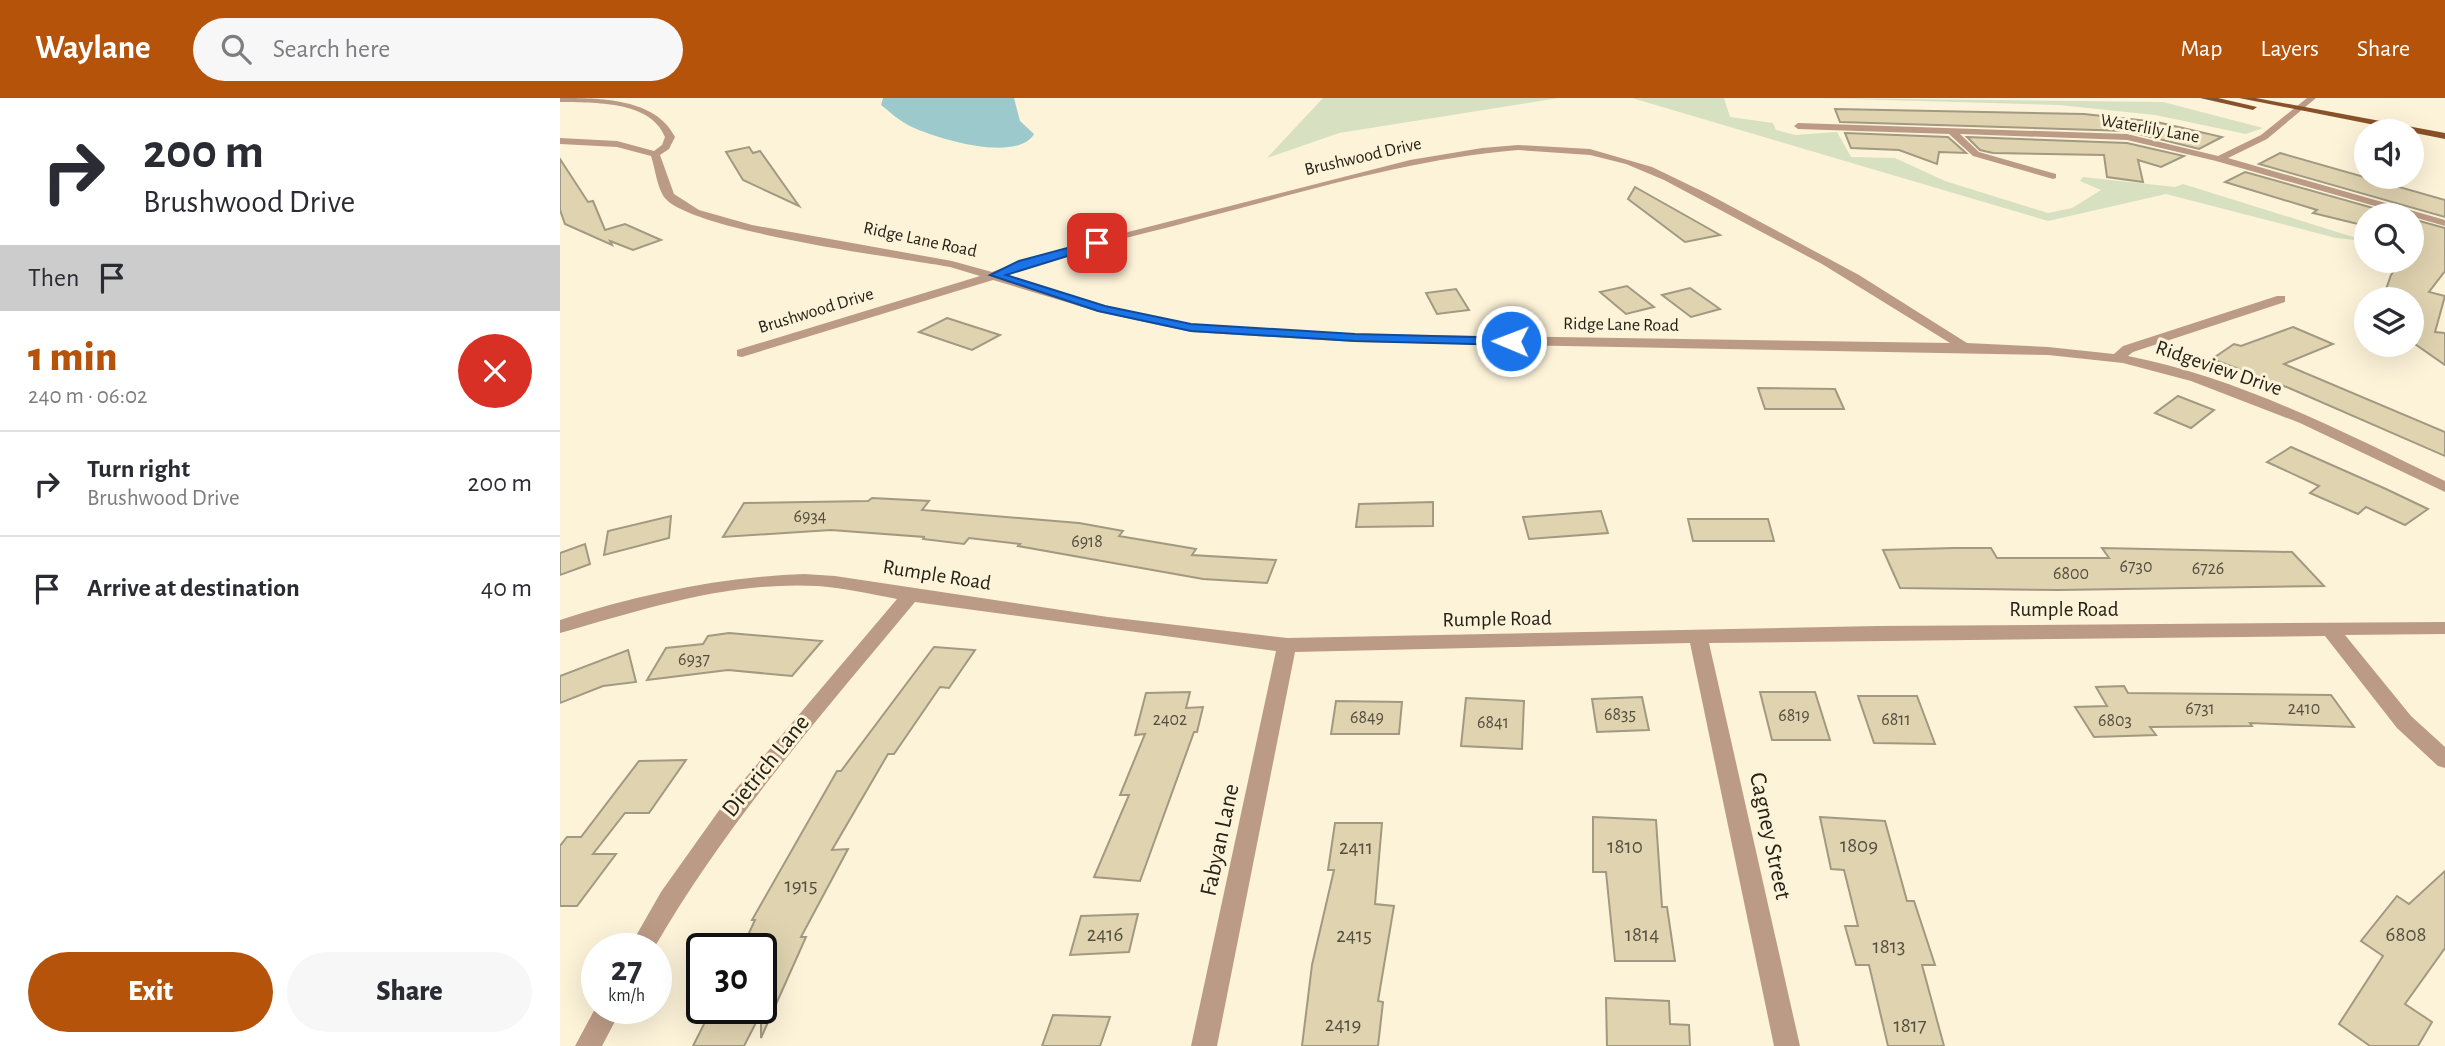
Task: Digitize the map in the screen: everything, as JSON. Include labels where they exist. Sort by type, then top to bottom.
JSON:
[{"type":"main road","points":[[2204,98],[2445,136]]},
{"type":"main road","points":[[2243,98],[2354,125]]},
{"type":"main road","points":[[2424,140],[2445,144]]},
{"type":"street","points":[[2219,159],[2264,137],[2312,98]]},
{"type":"street","points":[[560,99],[633,107],[663,121],[670,132],[666,147],[655,154],[617,144],[560,141]]},
{"type":"street","name":"Waterlily Lane","points":[[1798,126],[2107,134],[2151,141],[2445,223]]},
{"type":"street","points":[[1950,130],[1976,154],[2053,176]]},
{"type":"street","points":[[617,144],[654,138],[670,132]]},
{"type":"street","name":"Brushwood Drive","points":[[742,353],[996,275],[1022,264],[1159,226],[1439,157],[1505,148],[1571,149],[1627,161],[1685,186],[1849,274],[1964,347]]},
{"type":"street","name":"Ridge Lane Road","points":[[655,154],[669,196],[695,212],[751,228],[870,247],[996,275],[1138,318],[1234,332],[1498,341],[1964,347]]},
{"type":"street","points":[[2118,358],[2128,349],[2281,299]]},
{"type":"street","name":"Ridgeview Drive","points":[[1964,347],[2051,351],[2118,358],[2191,376],[2243,396],[2445,487]]},
{"type":"street","name":"Rumple Road","points":[[560,627],[682,591],[762,581],[806,580],[853,584],[910,596],[1221,639],[1287,645],[1877,633],[2445,628]]},
{"type":"street","name":"Dietrich Lane","points":[[649,933],[668,897],[733,804],[910,596]]},
{"type":"street","points":[[2330,629],[2404,722],[2445,760]]},
{"type":"street","name":"Cagney Street","points":[[1698,638],[1787,1046]]},
{"type":"street","name":"Fabyan Lane","points":[[1204,1046],[1287,645]]},
{"type":"street","points":[[588,1046],[600,1024]]},
{"type":"green space","points":[[1323,98],[1559,98],[1339,133],[1267,158]]},
{"type":"green space","points":[[1632,98],[1724,98],[1730,117],[1773,123],[1776,130],[1795,135],[1837,132],[1851,157],[1895,158],[1945,181],[2048,213],[2072,208],[2101,190],[2080,181],[2083,177],[2175,187],[2183,184],[2354,237],[2354,240],[2336,238],[2166,194],[2048,221]]},
{"type":"green space","points":[[1816,98],[2163,102],[2263,128],[2246,134],[2155,115],[2059,105]]},
{"type":"water","points":[[883,98],[1014,98],[1020,121],[1034,134],[1025,143],[1011,147],[995,148],[958,142],[908,125],[881,105]]},
{"type":"building","points":[[1835,109],[2084,114],[2157,122],[2222,137],[2199,149],[2127,131],[1840,122]]},
{"type":"building","points":[[1845,133],[1948,137],[1966,153],[1939,152],[1937,164],[1899,150],[1851,148]]},
{"type":"building","points":[[1967,137],[2127,143],[2184,156],[2161,167],[2138,160],[2143,182],[2107,177],[2104,155],[1993,153],[1980,150]]},
{"type":"building","points":[[749,147],[753,153],[760,151],[799,206],[743,180],[726,152]]},
{"type":"building","points":[[2280,153],[2354,174],[2354,189],[2406,189],[2445,200],[2445,217],[2424,211],[2424,203],[2396,203],[2259,164]]},
{"type":"building","points":[[560,159],[588,202],[593,201],[605,230],[625,224],[661,240],[633,250],[610,241],[612,245],[565,224],[560,210]]},
{"type":"building","points":[[2245,172],[2355,203],[2354,223],[2313,213],[2317,210],[2225,182]]},
{"type":"building","points":[[1635,187],[1720,235],[1685,242],[1628,199]]},
{"type":"building","points":[[2424,222],[2445,228],[2445,271],[2429,292],[2445,296],[2435,332],[2445,333],[2445,365],[2424,350],[2424,287],[2387,287],[2391,275],[2424,273]]},
{"type":"building","points":[[1627,286],[1654,307],[1626,314],[1600,292]]},
{"type":"building","points":[[1690,288],[1720,309],[1691,317],[1662,295]]},
{"type":"building","points":[[1456,289],[1469,310],[1437,314],[1426,293]]},
{"type":"building","points":[[947,318],[1000,335],[972,350],[919,332]]},
{"type":"building","points":[[2293,327],[2333,344],[2284,364],[2445,432],[2445,456],[2289,388],[2212,359],[2234,344],[2241,346]]},
{"type":"building","points":[[1758,388],[1835,389],[1844,409],[1765,409]]},
{"type":"building","points":[[2178,396],[2214,410],[2191,428],[2155,413]]},
{"type":"building","points":[[2291,447],[2428,509],[2405,525],[2366,507],[2358,514],[2310,493],[2319,486],[2267,462]]},
{"type":"building","points":[[872,498],[929,501],[922,510],[1079,523],[1123,531],[1119,536],[1196,549],[1192,555],[1276,560],[1267,583],[1203,579],[1018,546],[1020,544],[969,538],[964,544],[923,539],[924,537],[831,530],[723,537],[744,503],[868,501]]},
{"type":"building","points":[[1433,502],[1433,526],[1356,527],[1359,504]]},
{"type":"building","points":[[1601,511],[1608,533],[1529,539],[1523,517]]},
{"type":"building","points":[[671,516],[669,538],[604,555],[608,531]]},
{"type":"building","points":[[1688,519],[1768,519],[1774,541],[1693,541]]},
{"type":"building","points":[[585,544],[590,564],[560,575],[560,553]]},
{"type":"building","points":[[1991,548],[1997,558],[2109,558],[2102,548],[2292,552],[2324,586],[2058,590],[1900,588],[1883,550]]},
{"type":"building","points":[[729,633],[822,641],[792,676],[728,670],[647,680],[666,648],[703,644],[708,636]]},
{"type":"building","points":[[934,647],[975,650],[949,688],[940,687],[894,754],[888,754],[832,850],[848,849],[801,937],[806,937],[777,1002],[777,933],[749,933],[755,920],[752,920],[837,771],[841,771]]},
{"type":"building","points":[[628,650],[636,682],[603,686],[560,703],[560,676]]},
{"type":"building","points":[[2124,686],[2128,693],[2331,695],[2354,727],[2250,723],[2252,726],[2150,727],[2156,735],[2094,737],[2075,707],[2107,706],[2096,687]]},
{"type":"building","points":[[1190,692],[1186,708],[1203,707],[1197,732],[1194,732],[1140,881],[1094,877],[1129,795],[1120,795],[1145,734],[1135,735],[1146,693]]},
{"type":"building","points":[[1760,692],[1815,692],[1830,740],[1772,740]]},
{"type":"building","points":[[1858,696],[1917,696],[1935,744],[1874,743]]},
{"type":"building","points":[[1642,697],[1649,730],[1597,732],[1592,699]]},
{"type":"building","points":[[1466,698],[1524,701],[1522,749],[1461,746]]},
{"type":"building","points":[[1336,701],[1402,702],[1399,734],[1331,734]]},
{"type":"building","points":[[686,760],[649,813],[625,813],[593,854],[616,854],[577,906],[560,906],[560,846],[567,837],[581,837],[639,761]]},
{"type":"building","points":[[1593,817],[1656,820],[1662,907],[1667,907],[1675,961],[1615,961],[1606,872],[1593,872]]},
{"type":"building","points":[[1820,817],[1885,821],[1907,901],[1914,901],[1935,965],[1922,965],[1944,1046],[1888,1046],[1869,965],[1856,965],[1845,926],[1858,926],[1844,870],[1831,869]]},
{"type":"building","points":[[1335,823],[1382,823],[1375,904],[1394,906],[1378,1001],[1383,1002],[1378,1046],[1302,1046],[1312,965],[1334,870],[1328,870]]},
{"type":"building","points":[[2445,871],[2445,948],[2405,1004],[2432,1022],[2418,1046],[2370,1046],[2339,1024],[2383,956],[2361,941],[2397,896],[2409,904]]},
{"type":"building","points":[[1138,914],[1129,952],[1070,955],[1081,916]]},
{"type":"building","points":[[1606,998],[1669,1001],[1670,1024],[1689,1025],[1690,1046],[1607,1046]]},
{"type":"building","points":[[1053,1015],[1110,1017],[1100,1046],[1042,1046]]},
{"type":"building","points":[[704,1024],[755,1024],[744,1046],[693,1046]]},
{"type":"building","points":[[761,1024],[767,1024],[761,1038]]},
{"type":"route","points":[[1097,243],[1022,264],[996,275],[1102,309],[1191,328],[1355,338],[1511,341]]}]
